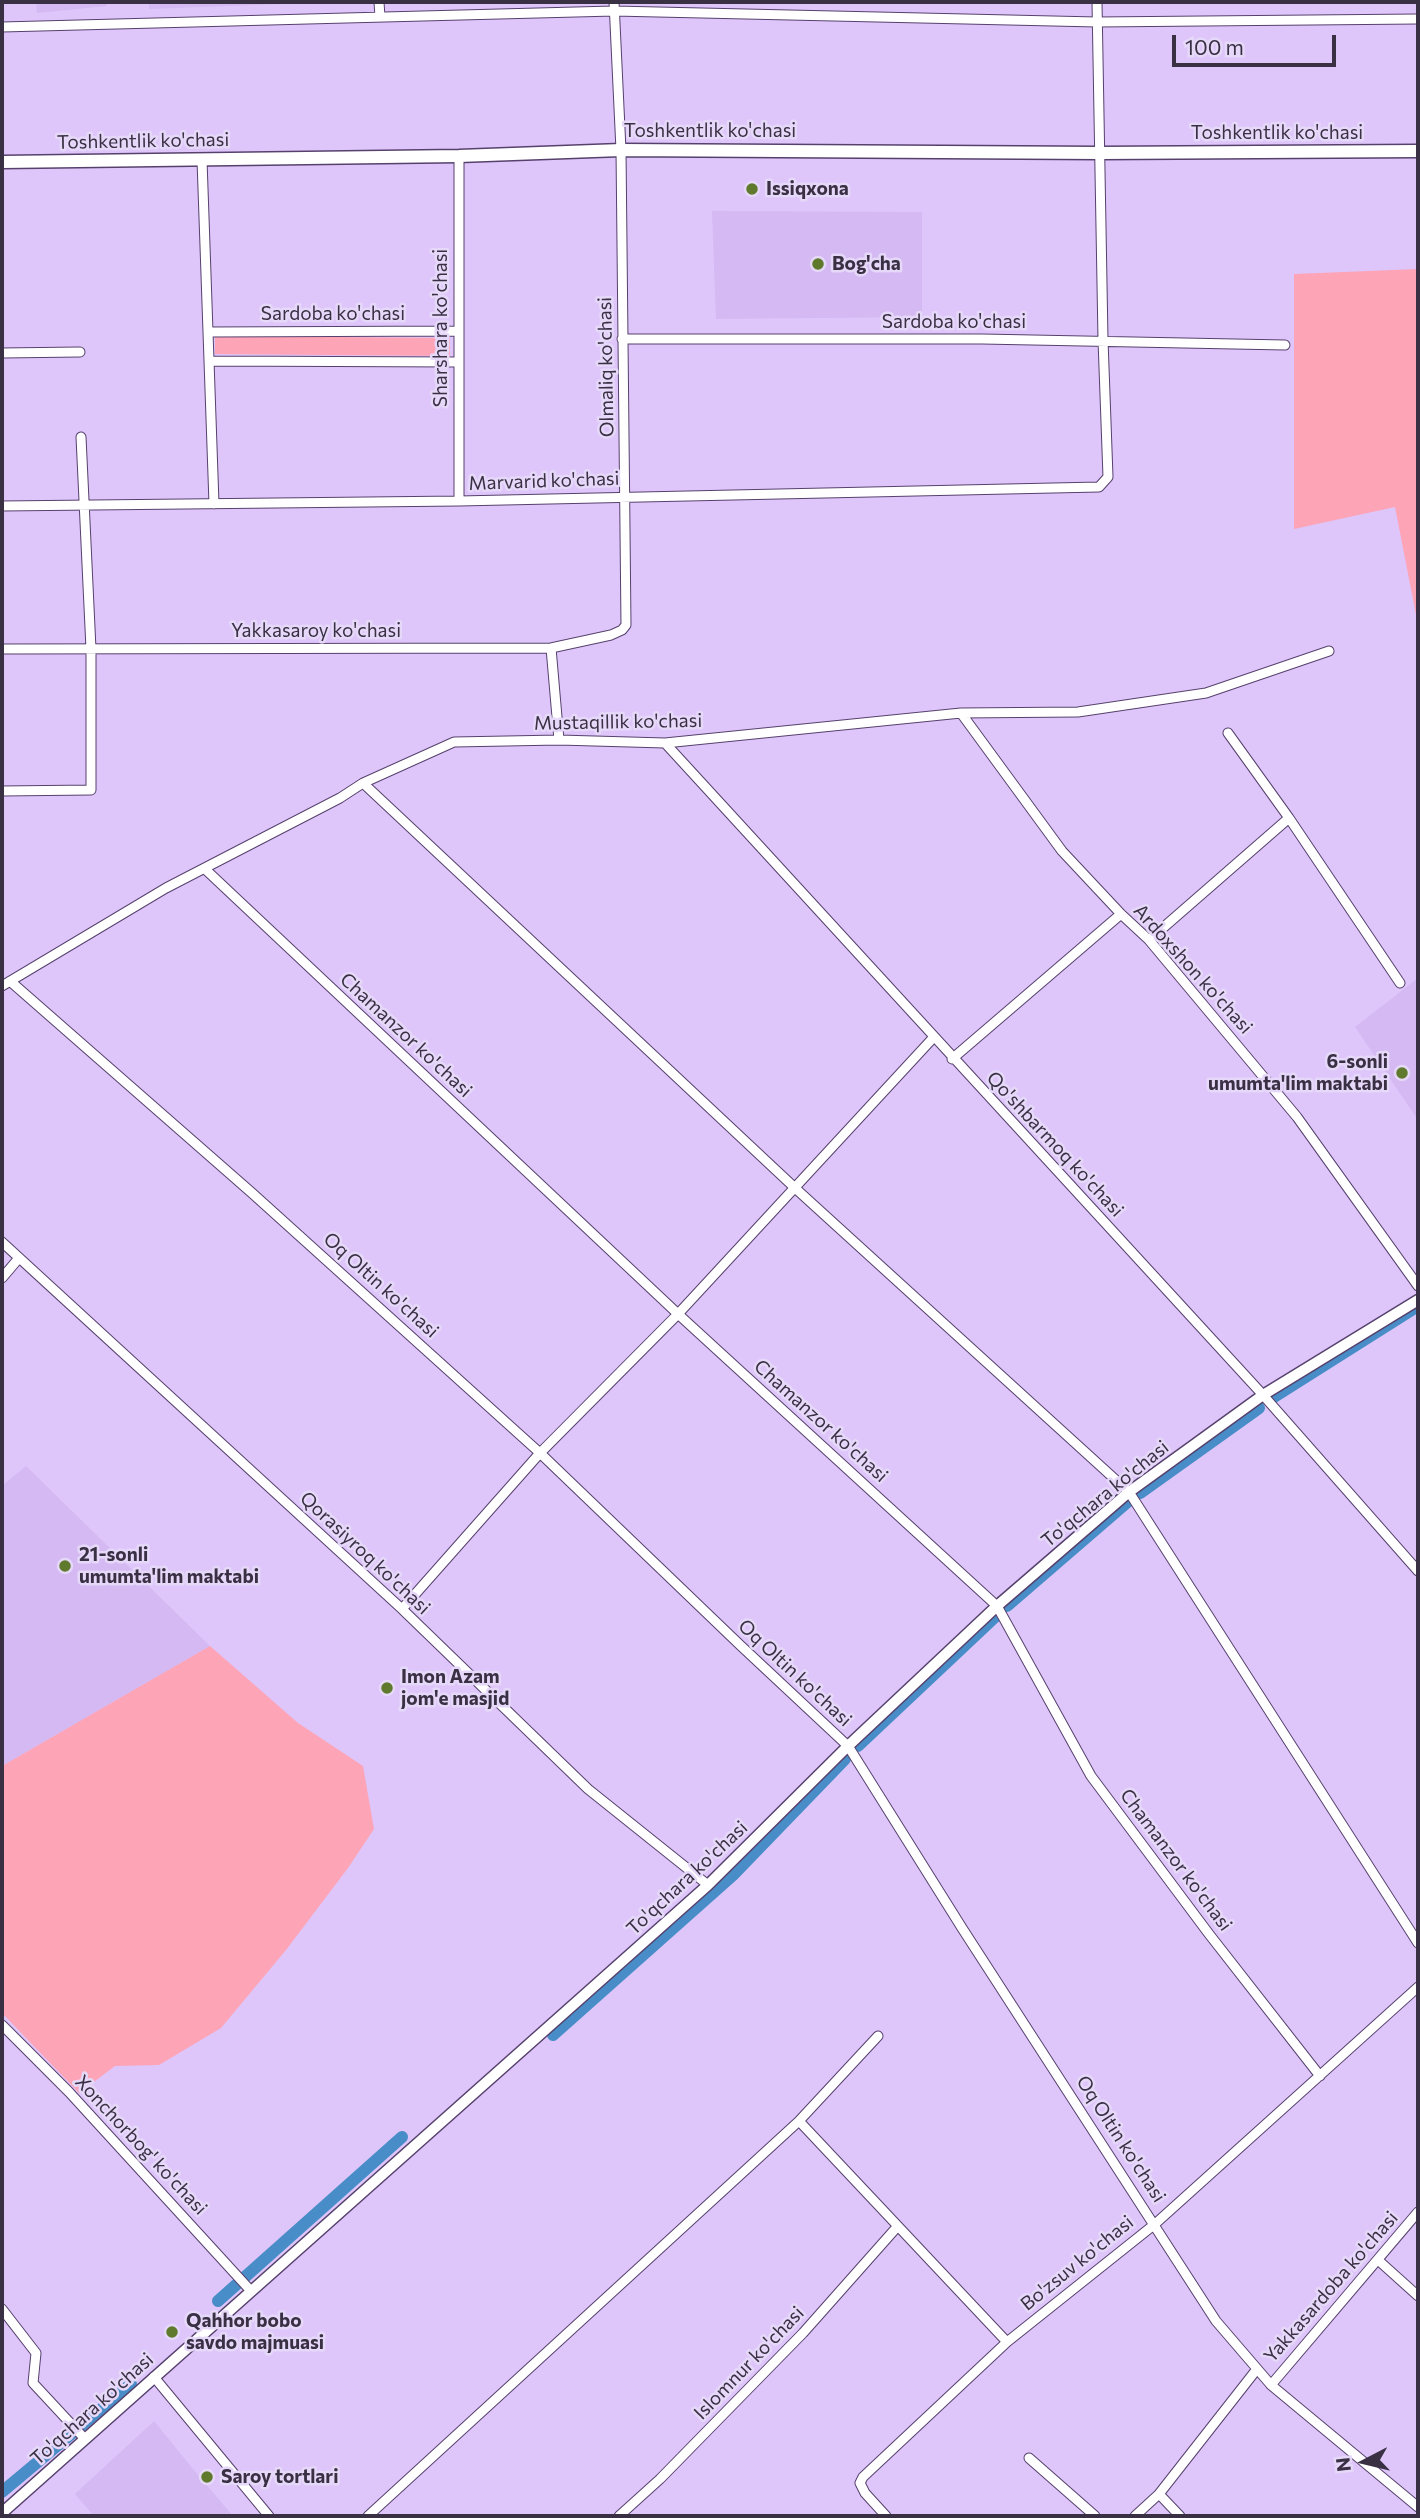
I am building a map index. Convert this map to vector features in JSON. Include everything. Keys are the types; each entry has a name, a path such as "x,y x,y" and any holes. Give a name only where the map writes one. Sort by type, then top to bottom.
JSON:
{"main road":[{"name":"Toshkentlik ko'chasi","path":"2,162 459,156 621,150 1100,153 1418,151"}],"street":[{"path":"379,2 380,17"},
{"path":"1097,2 1102,341"},
{"path":"2,27 380,17 614,6 1097,22 1418,19"},
{"name":"Olmaliq ko'chasi","path":"614,6 621,150 626,625"},
{"name":"Sharshara ko'chasi","path":"459,156 459,501"},
{"path":"202,160 214,504"},
{"name":"Sardoba ko'chasi","path":"208,332 459,331"},
{"name":"Sardoba ko'chasi","path":"622,340 1102,341 1285,345"},
{"name":"Marvarid ko'chasi","path":"2,506 459,501 1099,487 1108,477 1102,341"},
{"path":"2,353 80,352"},
{"path":"209,361 459,362"},
{"path":"2,790 91,790 90,649 81,437"},
{"name":"Yakkasaroy ko'chasi","path":"2,649 551,648 611,635 626,625"},
{"path":"551,648 559,740"},
{"name":"Mustaqillik ko'chasi","path":"6,984 166,888 340,798 363,783 454,742 559,740 665,743 961,713 1078,712 1206,693 1329,651"},
{"name":"Ardoxshon ko'chasi","path":"961,713 1062,851 1149,940 1297,1117 1418,1286"},
{"path":"1228,733 1400,983"},
{"name":"Qo'shbarmoq ko'chasi","path":"665,743 1263,1395 1418,1571"},
{"path":"363,783 795,1188 1129,1492 1418,1943"},
{"path":"1149,940 1289,818"},
{"name":"Chamanzor ko'chasi","path":"205,869 678,1314 997,1606 1091,1776 1320,2076"},
{"path":"952,1059 1121,914"},
{"name":"Oq Oltin ko'chasi","path":"6,984 252,1193 540,1452 848,1746 1216,2321 1271,2385 1418,2507"},
{"path":"402,1609 540,1452 678,1314 933,1038"},
{"name":"Qorasiyroq ko'chasi","path":"2,1242 402,1609 588,1789 708,1885"},
{"path":"2,1278 19,1258"},
{"name":"To'qchara ko'chasi","path":"2,2513 708,1885 848,1746 997,1606 1129,1492 1263,1395 1418,1300"},
{"name":"Bo'zsuv ko'chasi","path":"886,2516 862,2488 860,2483 863,2477 1007,2342 1155,2224 1418,1987"},
{"name":"Xonchorbog' ko'chasi","path":"2,2025 69,2092 251,2291"},
{"path":"368,2516 799,2121 878,2036"},
{"path":"799,2121 1007,2342"},
{"name":"Yakkasardoba ko'chasi","path":"1271,2385 1418,2212"},
{"name":"Islomnur ko'chasi","path":"619,2516 660,2479 803,2333 897,2227"},
{"path":"1378,2260 1418,2296"},
{"path":"2,2309 36,2353 33,2383 85,2439"},
{"name":"Yakkasardoba ko'chasi","path":"1135,2516 1159,2494 1257,2369"},
{"path":"154,2377 269,2516"},
{"path":"1029,2458 1095,2516"},
{"path":"1159,2494 1180,2516"}],"shaded area":[{"path":"36,2 106,2 107,6 37,13"},
{"path":"149,2 336,2 149,9"},
{"name":"Bog'cha","path":"712,211 922,212 922,317 716,319"},
{"path":"1418,269 1418,625 1395,507 1294,529 1294,274"},
{"path":"215,336 450,338 450,356 215,354"},
{"name":"6-sonli umumta'lim maktabi","path":"1418,978 1418,1120 1355,1027"},
{"name":"21-sonli umumta'lim maktabi","path":"26,1466 210,1646 2,1766 2,1486"},
{"path":"210,1646 298,1723 363,1766 374,1829 286,1950 221,2028 159,2065 115,2066 79,2093 2,2013 2,1766"},
{"path":"154,2421 233,2516 94,2516 75,2494"}],"waterway":[{"path":"1274,1397 1418,1306"},
{"path":"1140,1493 1259,1408"},
{"path":"1007,1606 1131,1499"},
{"path":"858,1746 994,1618"},
{"path":"553,2035 733,1875 845,1759"},
{"path":"218,2301 402,2137"},
{"path":"2,2492 131,2384"}],"place":[{"name":"Issiqxona","path":"752,189"},
{"name":"Bog'cha","path":"818,264"},
{"name":"6-sonli umumta'lim maktabi","path":"1402,1073"},
{"name":"21-sonli umumta'lim maktabi","path":"65,1566"},
{"name":"Imon Azam jom'e masjid","path":"387,1688"},
{"name":"Qahhor bobo savdo majmuasi","path":"172,2332"},
{"name":"Saroy tortlari","path":"207,2477"}]}
